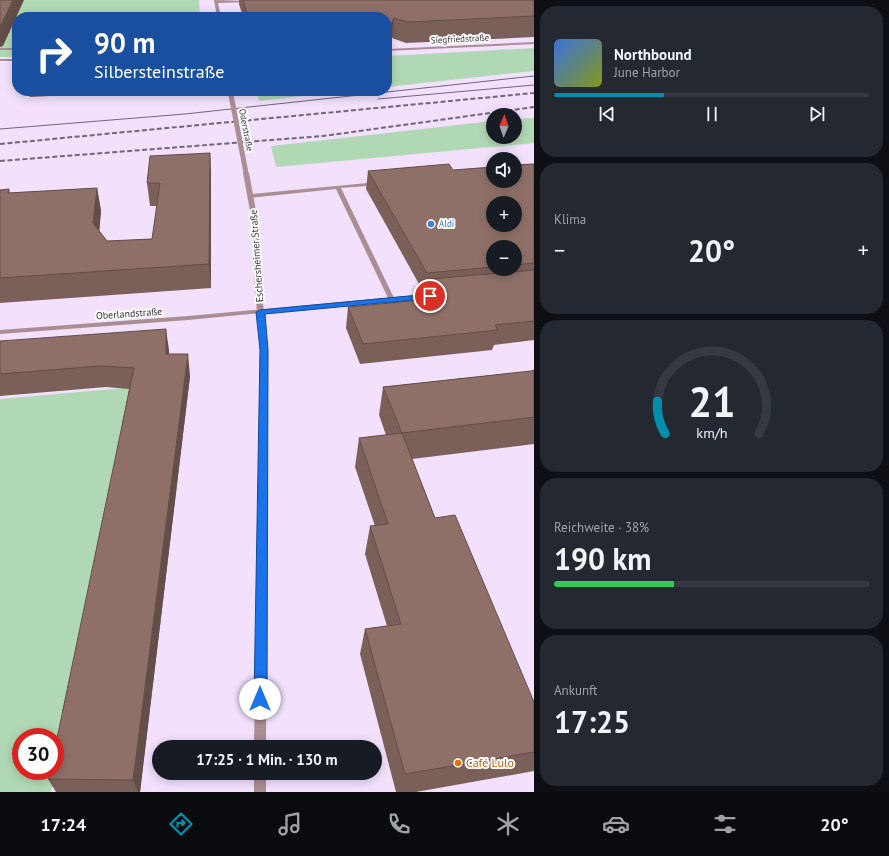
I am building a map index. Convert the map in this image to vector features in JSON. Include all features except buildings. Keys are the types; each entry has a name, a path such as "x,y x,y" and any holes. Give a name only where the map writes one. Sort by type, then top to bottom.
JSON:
{"street":[{"path":"218,12 216,1 256,1"},
{"name":"Siegfriedstraße","path":"392,50 534,43"},
{"path":"0,49 12,49"},
{"path":"0,60 12,60"},
{"name":"Oderstraße","path":"232,96 246,173"},
{"name":"Eschersheimer Straße","path":"246,173 256,226 257,275 264,350 260,740"},
{"path":"250,196 385,183"},
{"path":"338,187 392,300"},
{"name":"Oberlandstraße","path":"0,332 260,312 445,294"},
{"path":"260,780 260,792"}],"green space":[{"path":"0,0 199,0 200,12 12,12 12,57 0,57"},
{"path":"534,48 534,71 392,86 392,56"},
{"path":"258,96 303,96 259,101"},
{"path":"534,118 534,143 276,167 271,146 486,122 486,144 522,144 522,119"},
{"path":"135,387 64,729 64,728 12,728 12,780 53,780 51,792 0,792 0,399"}],"tram line":[{"path":"392,91 534,76"},
{"path":"378,99 534,85"},
{"path":"0,129 185,114 350,96"}],"railway":[{"path":"0,144 534,93"},
{"path":"0,161 323,136 534,107"}],"place":[{"name":"Aldi","path":"431,224"},
{"name":"Café Lulo","path":"458,763"}],"route":[{"path":"260,699 264,350 260,312 430,296"}]}
